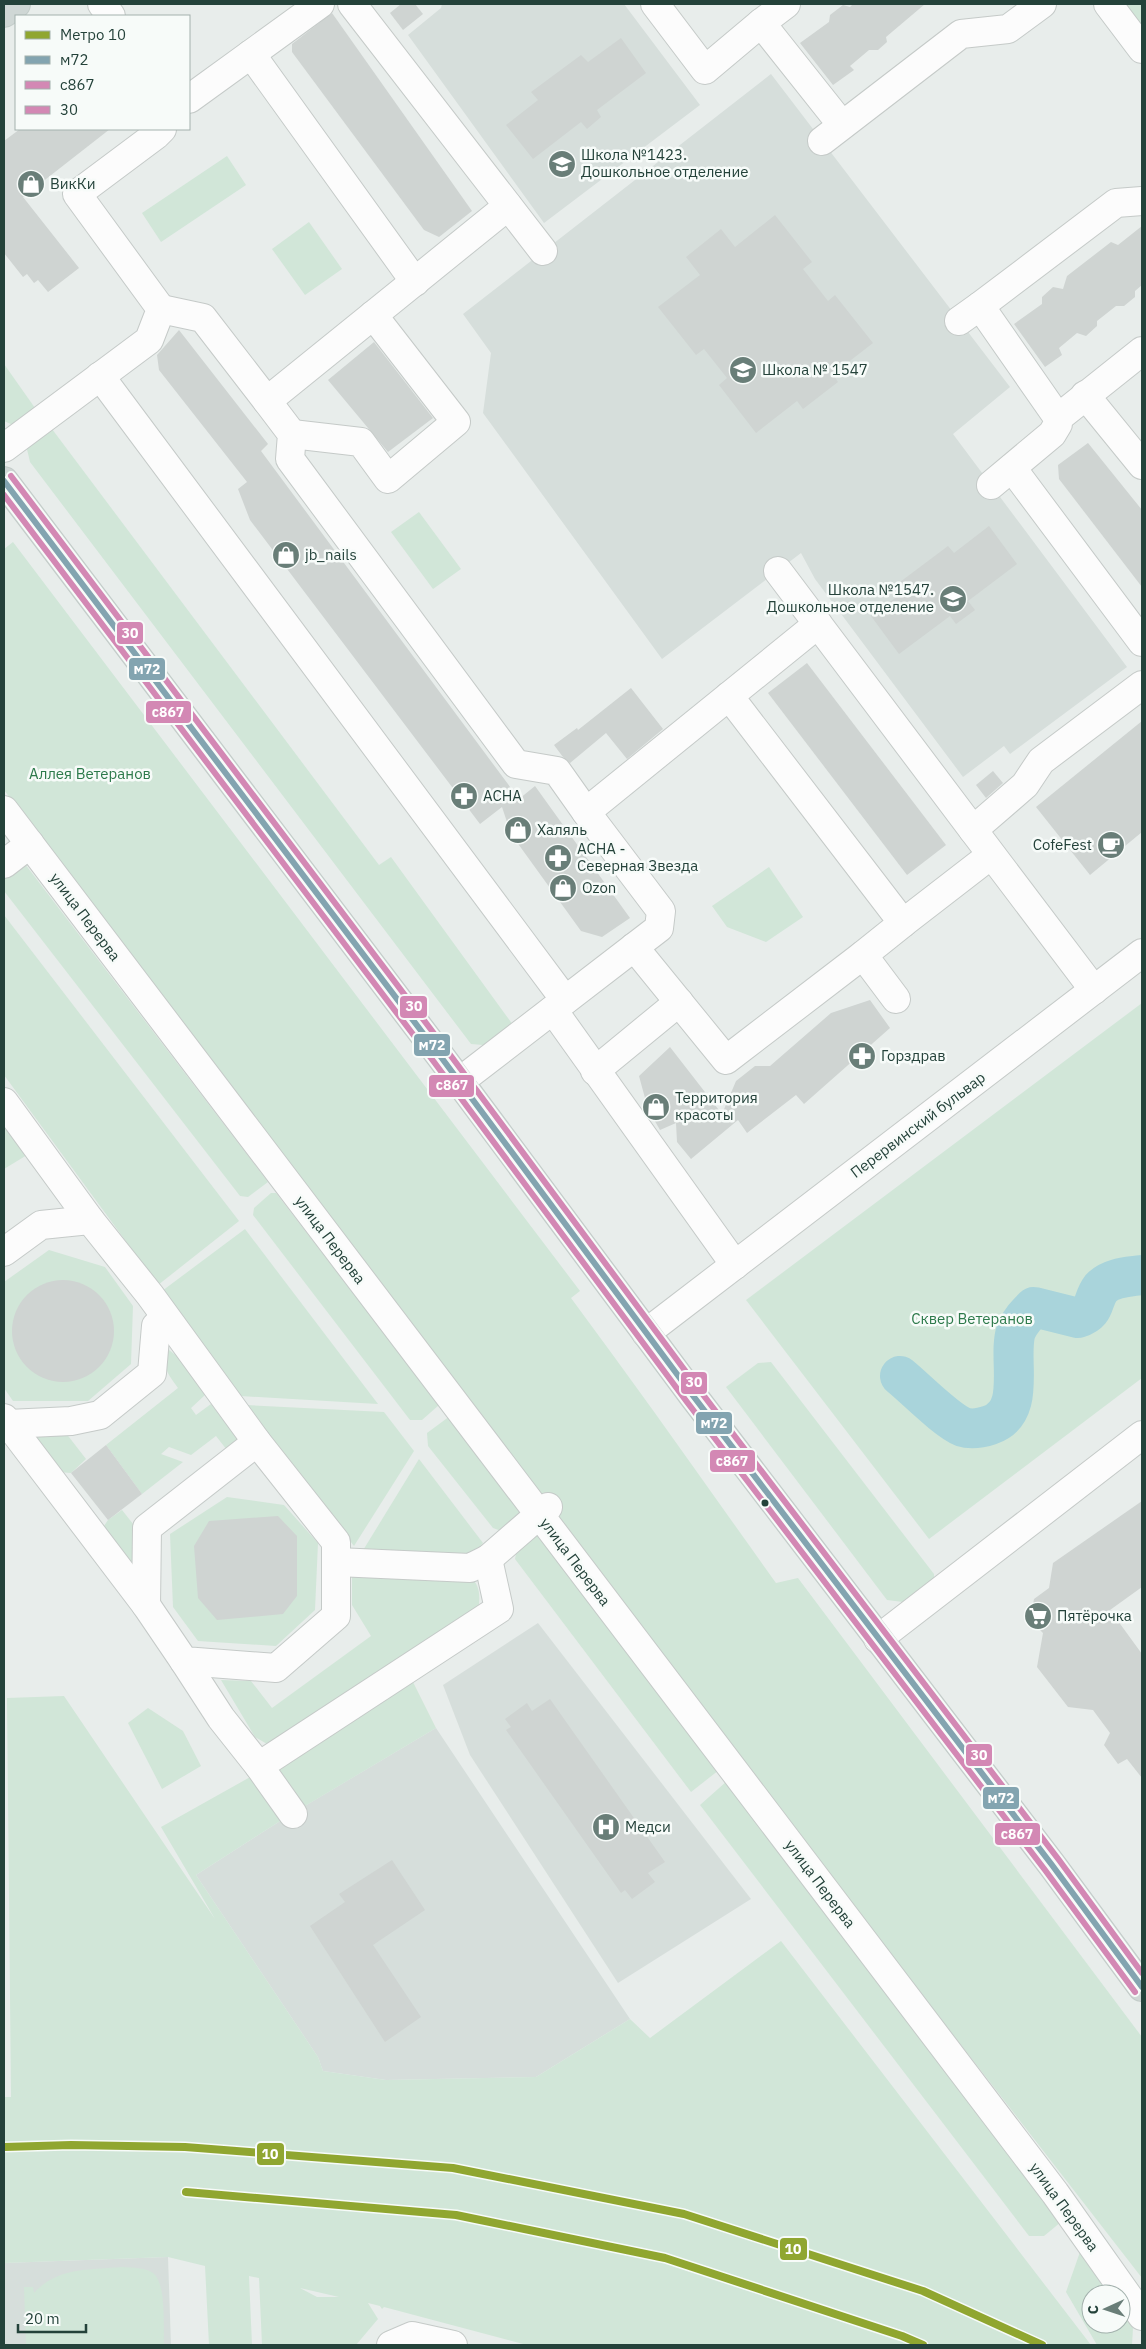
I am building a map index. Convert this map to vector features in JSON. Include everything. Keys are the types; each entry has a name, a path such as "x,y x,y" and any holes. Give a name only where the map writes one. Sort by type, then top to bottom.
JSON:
{"main road":[{"path":"4,13 16,4"},
{"path":"4,481 878,1640 1052,1865 1142,1987"}],"street":[{"path":"102,4 110,15"},
{"path":"190,98 320,4"},
{"path":"655,4 705,70 786,4"},
{"path":"761,23 832,133 961,34 1008,29 1042,4"},
{"path":"1108,4 1142,50"},
{"path":"364,8 543,251"},
{"path":"251,54 415,282"},
{"path":"161,130 76,194 161,309 203,318 292,434 290,459 516,764 557,771 661,912 659,928 459,1082"},
{"path":"991,486 1052,434 1058,424 1058,418 970,313 1116,203 1142,201"},
{"path":"267,401 508,206"},
{"path":"4,448 149,340 161,309"},
{"path":"292,434 362,442 388,479 456,422 373,315"},
{"path":"1058,418 1142,351"},
{"path":"100,376 559,1005 595,1071 735,1265"},
{"path":"1085,395 1142,465"},
{"path":"1012,468 1142,642"},
{"path":"778,571 1094,990"},
{"path":"586,812 818,624"},
{"path":"972,830 1025,785 1041,761 1142,684"},
{"path":"729,696 903,923"},
{"name":"улица Перерва","path":"4,810 544,1511 1077,2223 1142,2316"},
{"path":"4,864 30,844"},
{"path":"634,947 726,1060 991,855"},
{"name":"Перервинский бульвар","path":"646,1333 1142,953"},
{"path":"863,955 896,999"},
{"path":"595,1071 679,1002"},
{"path":"4,1102 257,1442 336,1542 336,1616 276,1668 184,1661"},
{"path":"4,1252 41,1225 90,1220"},
{"path":"6,1421 71,1421 100,1415 152,1373 156,1326 165,1318"},
{"path":"6,1421 146,1605 221,1718 293,1814"},
{"path":"878,1640 1141,1438"},
{"path":"146,1605 147,1528 257,1442"},
{"path":"337,1562 470,1568 488,1560 544,1511"},
{"path":"258,1766 499,1609 488,1560"},
{"path":"391,2345 412,2336 453,2345"}],"shaded area":[{"name":"Школа №1423. Дошкольное отделение","path":"442,4 624,4 700,105 544,223 408,35 441,8"},
{"name":"Школа № 1547","path":"771,74 1010,387 953,434 1127,667 1010,754 1004,746 963,777 815,579 801,553 662,659 483,413 491,353 463,314"},
{"name":"Медси","path":"538,1623 751,1899 618,1983 470,1755 443,1685"},
{"path":"436,1728 630,2019 536,2077 386,2080 323,2071 318,2057 196,1875 288,1816"},
{"path":"168,2257 171,2345 4,2345 4,2263"}],"green space":[{"path":"1122,4 1142,4 1142,31"},
{"path":"227,156 246,185 161,242 142,213"},
{"path":"309,222 342,269 305,295 272,249"},
{"path":"4,364 35,408 13,425 4,421"},
{"path":"49,425 379,865 391,857 513,1025 483,1045 471,1044 30,462 26,445"},
{"path":"419,512 461,569 433,589 391,532"},
{"name":"Аллея Ветеранов","path":"13,542 580,1291 571,1298 776,1583 798,1578 1142,2037 1142,2278 739,1759 4,790 4,549"},
{"path":"25,864 268,1182 248,1197 240,1196 4,891 4,876"},
{"path":"769,867 803,917 766,942 727,927 712,906"},
{"path":"4,915 239,1221 158,1285 4,1075"},
{"name":"Сквер Ветеранов","path":"1142,1003 1142,1378 929,1539 746,1300"},
{"path":"4,1121 27,1155 4,1169"},
{"path":"271,1193 276,1193 439,1405 422,1420 410,1420 253,1215 254,1208"},
{"path":"245,1229 378,1404 240,1396 162,1291"},
{"path":"49,1250 105,1267 133,1306 131,1364 88,1401 13,1401 4,1388 4,1282"},
{"path":"169,1350 178,1357 205,1395 191,1408 196,1415 211,1404 238,1440 227,1450 216,1436 191,1455 169,1447 161,1454 183,1462 142,1494 106,1445 178,1388 166,1366 165,1361"},
{"path":"771,1362 934,1574 934,1580 903,1602 887,1600 726,1387 758,1363"},
{"path":"246,1405 384,1412 414,1451 354,1546"},
{"path":"450,1416 524,1516 504,1532 493,1528 428,1446 427,1433"},
{"path":"62,1428 86,1459 71,1473 58,1472 35,1438 41,1429"},
{"path":"419,1459 483,1543 478,1549 465,1556 362,1552"},
{"path":"227,1497 284,1505 318,1543 315,1610 276,1646 198,1641 173,1607 170,1534"},
{"path":"122,1510 137,1529 139,1555 129,1563 104,1526 108,1520"},
{"path":"538,1534 719,1770 691,1792 515,1559 517,1549"},
{"path":"352,1574 471,1577 477,1585 479,1593 478,1612 267,1744 255,1737 221,1680 251,1681 272,1708 371,1636 352,1605"},
{"path":"411,1678 436,1728 300,1809 273,1767"},
{"path":"64,1696 215,1919 161,1827 252,1776 288,1816 196,1875 318,2057 323,2071 386,2080 536,2077 630,2019 650,2038 781,1941 1091,2345 527,2345 384,2307 382,2309 380,2306 368,2303 378,2319 356,2345 262,2345 259,2278 249,2276 252,2345 209,2345 205,2266 168,2257 4,2263 4,2097 11,2097 7,1698","holes":["300,2288 339,2297 317,2297"]},
{"path":"148,1708 183,1731 201,1766 162,1789 128,1723"},
{"path":"727,1781 1061,2222 1044,2236 1029,2236 700,1805"},
{"path":"1080,2252 1106,2284 1081,2284 1081,2318 1066,2292"},
{"path":"122,2267 146,2270 153,2273 157,2279 162,2296 164,2345 26,2345 24,2287 33,2287 34,2293 53,2278 64,2274 75,2271"},
{"path":"1131,2324 1133,2328 1132,2345 1097,2345 1091,2334 1131,2334"}],"building":[{"path":"401,4 415,4 423,14 403,30 390,13"},
{"path":"853,4 925,4 886,37 887,42 878,50 869,50 850,66 854,70 833,85 800,43 829,22 830,15 843,5 850,7"},
{"path":"332,13 472,211 439,237 424,230 292,52 292,44"},
{"path":"621,38 646,73 597,110 601,117 587,129 581,122 533,159 506,125 538,100 531,92 581,55 588,62"},
{"path":"19,130 109,130 23,197 79,268 48,292 38,280 34,283 27,274 23,277 4,253 4,141"},
{"path":"775,215 812,262 803,269 828,301 835,295 873,343 833,374 838,382 803,409 797,401 756,433 719,385 727,378 704,349 696,355 658,307 700,275 686,257 721,229 735,247"},
{"path":"1142,226 1142,285 1135,291 1135,297 1124,306 1116,306 1097,321 1097,326 1086,336 1077,333 1059,348 1062,355 1045,367 1014,324 1042,304 1042,297 1053,287 1063,289 1067,276 1111,242 1118,245"},
{"path":"179,330 268,444 261,451 519,799 535,786 630,918 602,937 581,931 511,834 502,807 480,824 250,520 238,489 247,482 159,370 157,355"},
{"path":"374,342 433,418 388,452 328,380"},
{"path":"1088,443 1142,510 1142,587 1059,479 1058,465"},
{"path":"989,526 1017,564 968,601 975,610 956,624 950,616 899,654 871,616 906,590 900,582 948,546 954,553"},
{"path":"807,663 946,845 907,875 768,693"},
{"path":"631,688 663,729 627,759 606,733 570,763 563,757 554,745 577,728 578,730"},
{"path":"1142,721 1142,832 1090,875 1036,807"},
{"path":"993,771 1003,783 986,798 976,785"},
{"path":"870,1000 890,1028 804,1104 796,1095 747,1133 738,1120 691,1159 677,1142 676,1123 660,1130 648,1109 639,1076 670,1047 722,1114 736,1081 755,1066 770,1066 831,1013"},
{"path":"63,1280 82,1284 99,1295 110,1312 114,1331 110,1350 99,1367 82,1378 63,1382 44,1378 27,1367 16,1350 12,1331 16,1312 27,1295 44,1284"},
{"path":"106,1445 142,1494 108,1520 71,1473"},
{"path":"1142,1501 1142,1587 1110,1610 1142,1654 1142,1778 1127,1759 1118,1764 1104,1745 1110,1733 1093,1710 1068,1707 1037,1667 1043,1633 1030,1620 1034,1599 1049,1588 1053,1563"},
{"path":"278,1516 297,1536 297,1596 283,1614 217,1620 198,1598 194,1546 209,1521"},
{"path":"550,1699 665,1862 648,1873 655,1882 632,1899 625,1890 621,1893 506,1730 511,1727 505,1719 527,1703 532,1711"},
{"path":"392,1860 425,1910 373,1945 421,2017 385,2042 310,1926 345,1902 339,1894"}],"waterway":[{"path":"900,1376 940,1411 963,1427 980,1428 990,1425 1002,1418 1009,1409 1013,1397 1013,1356 1016,1331 1026,1315 1034,1307 1078,1318 1088,1313 1105,1284 1120,1278 1142,1275"}],"metro line":[{"name":"10","path":"4,2147 71,2145 185,2147 453,2168 684,2214 923,2291 1042,2345"},
{"name":"10","path":"186,2192 456,2215 665,2258 902,2336 923,2345"}],"transit line":[{"name":"30","path":"11,476 448,1052 701,1392 1059,1860 1142,1973"},
{"name":"м72","path":"4,481 441,1057 694,1397 1052,1865 1142,1987"},
{"name":"с867","path":"4,495 434,1062 687,1402 1045,1870 1135,1992"}],"place":[{"name":"Школа №1423. Дошкольное отделение","path":"562,164"},
{"name":"ВикКи","path":"31,184"},
{"name":"Школа № 1547","path":"743,370"},
{"name":"jb_nails","path":"286,555"},
{"name":"Школа №1547. Дошкольное отделение","path":"953,599"},
{"name":"АСНА","path":"464,796"},
{"name":"Халяль","path":"518,830"},
{"name":"CofeFest","path":"1111,845"},
{"name":"АСНА - Северная Звезда","path":"558,858"},
{"name":"Ozon","path":"563,888"},
{"name":"Горздрав","path":"862,1056"},
{"name":"Территория красоты","path":"656,1107"},
{"name":"Пятёрочка","path":"1038,1616"},
{"name":"Медси","path":"606,1827"}]}
